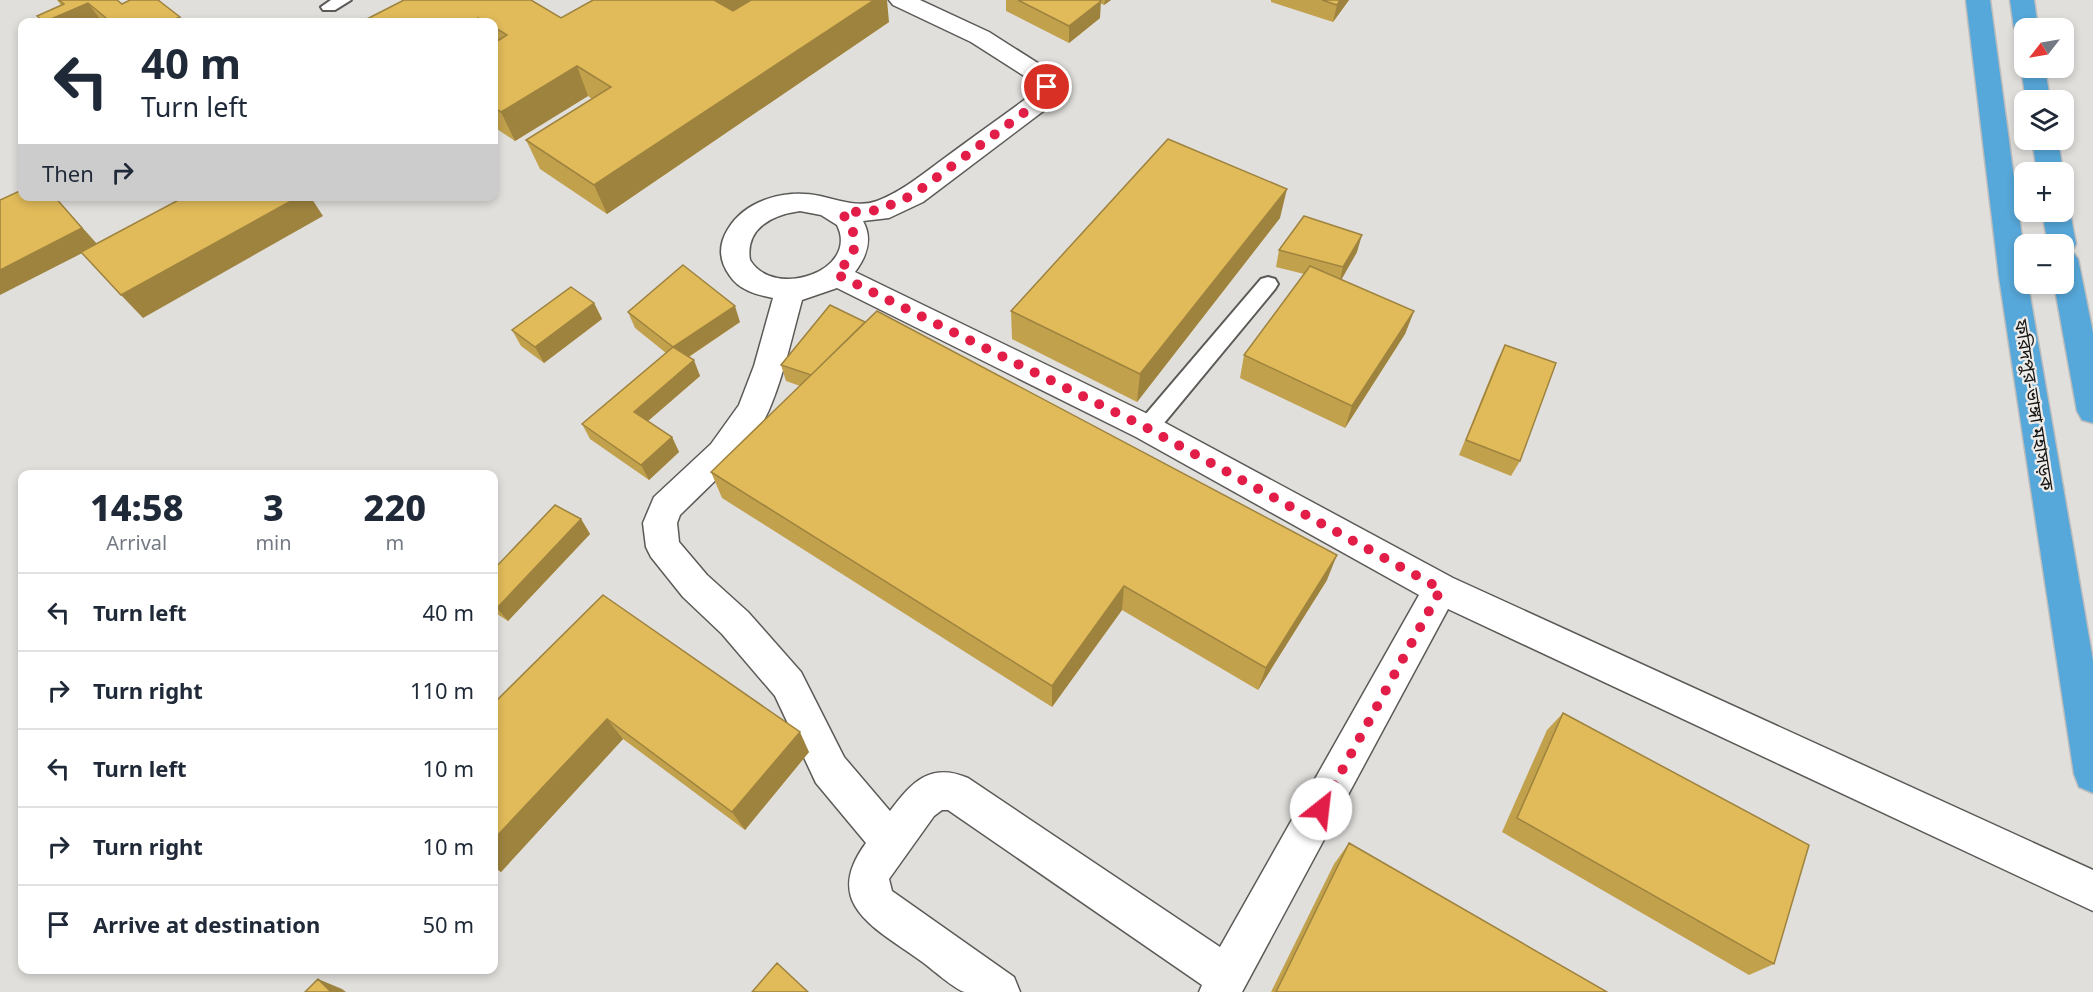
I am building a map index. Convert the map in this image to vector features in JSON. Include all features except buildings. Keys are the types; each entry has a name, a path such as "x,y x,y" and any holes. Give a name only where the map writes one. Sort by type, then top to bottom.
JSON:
{"highway":[{"name":"ফরিদপুর-ভাঙ্গা মহাসড়ক","path":"1978,0 2013,277 2093,774"},
{"path":"2022,0 2025,18"},
{"path":"2071,294 2093,411"}],"street":[{"path":"842,213 852,227 856,243 850,259 836,274 813,287 790,289 766,286 747,277 735,263 734,246 741,230 756,215 777,206 800,202 820,205 842,213 879,210 913,195 1041,100 1047,87 1043,77 980,37 901,0"},
{"path":"836,274 1147,428 1441,589 2093,891"},
{"path":"790,289 769,366 753,410 722,453 666,507 660,523 663,548 695,586 735,623 788,684 830,770 892,843"},
{"path":"999,992 878,905 869,891 869,873 920,803 935,791 954,791 1223,985 1441,589"}],"lane":[{"path":"1147,428 1268,284"}],"route":[{"path":"1047,87 1041,100 913,195 879,210 842,213 852,227 856,243 850,259 836,274 1147,428 1441,589 1321,809"}]}
